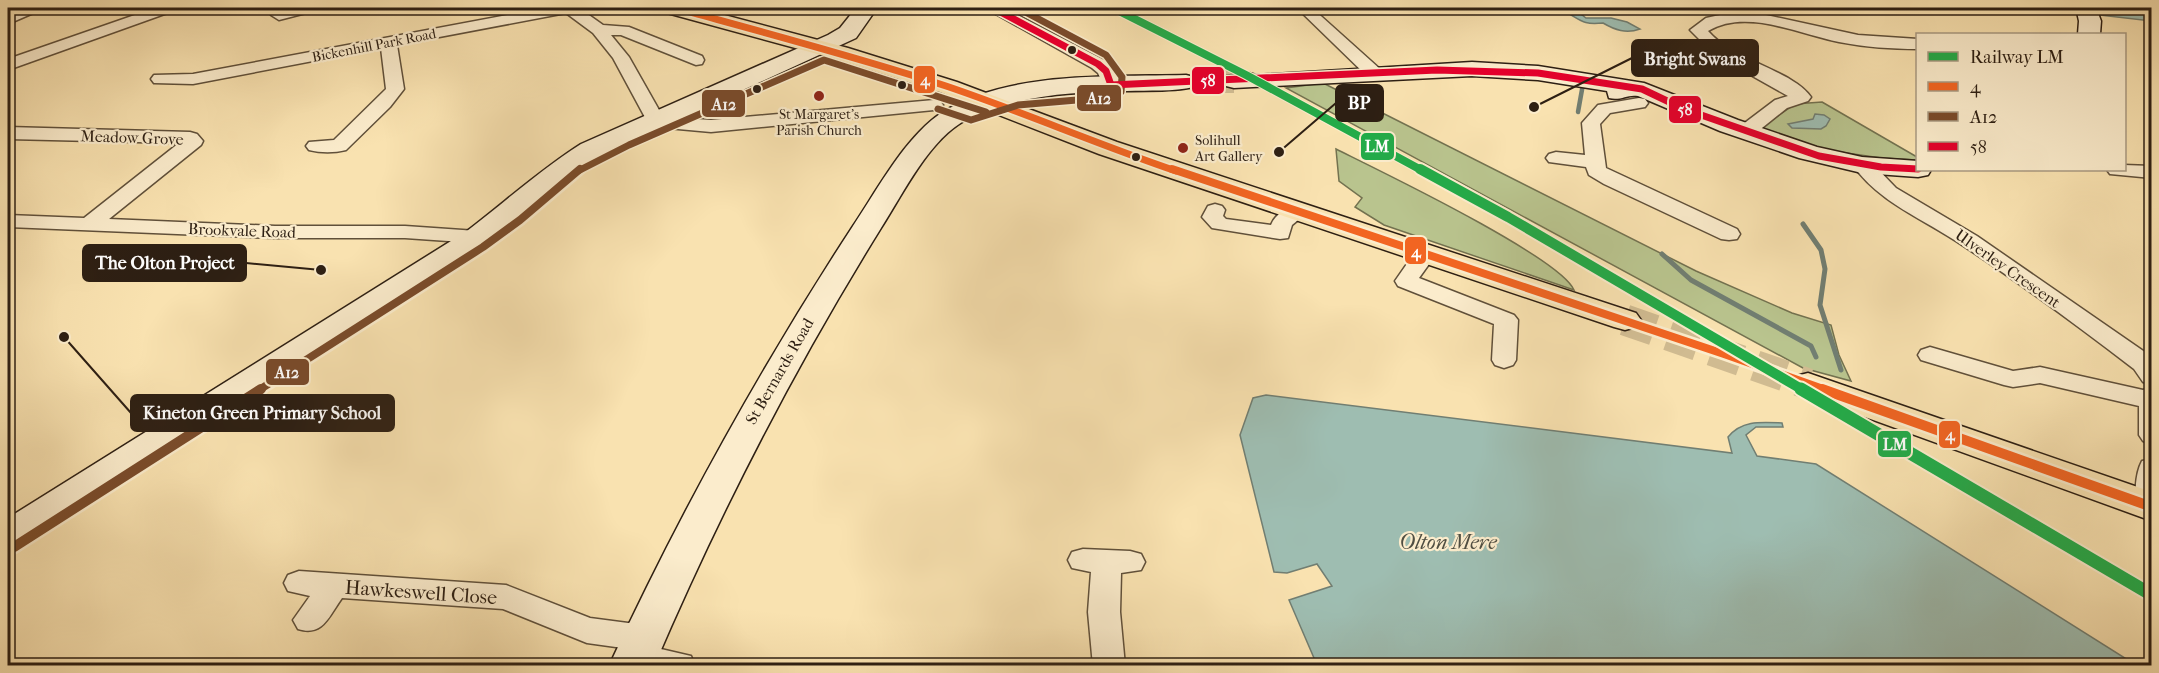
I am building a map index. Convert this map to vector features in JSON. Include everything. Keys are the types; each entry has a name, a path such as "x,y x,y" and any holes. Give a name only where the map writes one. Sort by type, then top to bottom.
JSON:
{"highway":[{"path":"669,8 682,14 816,50"},
{"path":"675,8 816,50 981,105 1042,132 1108,148 1624,320"},
{"path":"1808,384 2151,506"}],"street":[{"path":"8,20 33,8"},
{"path":"8,64 168,8"},
{"path":"279,15 309,8"},
{"path":"569,8 599,30 621,57 656,121"},
{"name":"Bickenhill Park Road","path":"162,85 569,8"},
{"path":"8,537 477,237 512,211 572,160 624,134 816,50 848,33 866,8"},
{"path":"993,8 1098,64 1106,71 1111,85"},
{"path":"1304,8 1374,73"},
{"path":"1745,132 1781,104 1802,97 1768,75 1721,53 1706,41 1698,30 1704,25 1725,19 1753,18 1851,39 1916,44"},
{"path":"599,30 622,30 696,60"},
{"path":"316,146 339,146 391,95 395,83 388,43"},
{"name":"St Bernards Road","path":"636,652 695,525 750,421 807,321 907,166 938,129 956,115 981,105 1031,90 1111,85 1374,73 1494,70 1538,73 1592,81 1631,97 1684,109 1819,156 1862,164 1916,169"},
{"path":"1631,97 1604,110 1591,123 1596,171 1688,223 1729,234"},
{"path":"656,121 711,126 934,105"},
{"name":"Meadow Grove","path":"8,133 190,138 194,141 89,224"},
{"path":"1557,158 1595,162"},
{"name":"Ulverley Crescent","path":"1862,164 1880,187 1946,225 2143,363 2151,391"},
{"path":"2126,171 2151,172"},
{"path":"1215,210 1212,217 1219,224 1280,233 1282,222 1299,210"},
{"name":"Brookvale Road","path":"8,221 275,232 405,232 477,237"},
{"path":"1426,253 1406,281 1506,320 1504,360"},
{"path":"1930,355 2013,379 2040,375 2151,391 2151,435"},
{"path":"2151,468 2151,506"},
{"path":"1107,561 1104,612 1109,666"},
{"name":"Hawkeswell Close","path":"299,583 506,597 587,630 628,636 636,652 679,666"},
{"name":"Hawkeswell Close","path":"309,620 334,586"}],"green space":[{"path":"1323,83 1696,271 1792,313 1831,325 1839,355 1851,381 1803,368 1286,88"},
{"path":"1822,102 1916,156 1916,160 1881,158 1826,150 1769,132 1762,127 1795,104"},
{"path":"1336,149 1503,236 1561,275 1574,290 1384,225 1355,207 1362,198 1339,181"}],"water":[{"path":"1568,8 1573,8 1586,18 1611,18 1627,22 1640,29 1625,31 1603,23 1587,23 1566,12"},
{"path":"2039,8 2093,8 2151,13 2151,21"},
{"path":"1815,114 1824,115 1830,119 1826,126 1821,129 1792,128 1788,124 1813,119"},
{"name":"Olton Mere","path":"1266,395 1732,453 1728,437 1733,431 1746,425 1782,423 1783,427 1756,427 1746,435 1757,456 1816,464 2136,665 1317,665 1289,600 1332,586 1317,564 1287,573 1274,572 1240,435 1253,398"}],"waterway":[{"path":"1578,112 1583,84"},
{"path":"1803,224 1821,250 1825,269 1820,305 1841,370"},
{"path":"1662,254 1691,280 1811,346 1816,357"}],"tunnel":[{"path":"1212,81 1234,81"},
{"path":"1625,320 1808,384"}],"rail line":[{"name":"LM","path":"1113,8 1246,75 1508,217 2152,595"}],"transit line":[{"name":"4","path":"675,8 840,53 948,87 1108,148 1724,354 2152,507"},
{"name":"58","path":"993,8 1098,64 1106,71 1111,85 1437,70 1538,73 1642,89 1684,109 1819,156 1881,167 1916,169"},
{"name":"A12","path":"938,109 971,120 1018,105 1112,97 1121,92 1122,77 1117,67 1106,55 1018,8"},
{"name":"A12","path":"14,547 483,247 520,220 579,170 629,145 824,60 986,112"}],"place":[{"name":"St Margaret's Parish Church","path":"819,96"},
{"name":"Bright Swans","path":"1534,107"},
{"name":"Solihull Art Gallery","path":"1183,148"},
{"name":"BP","path":"1279,152"},
{"name":"The Olton Project","path":"321,270"},
{"name":"Kineton Green Primary School","path":"64,337"}]}
